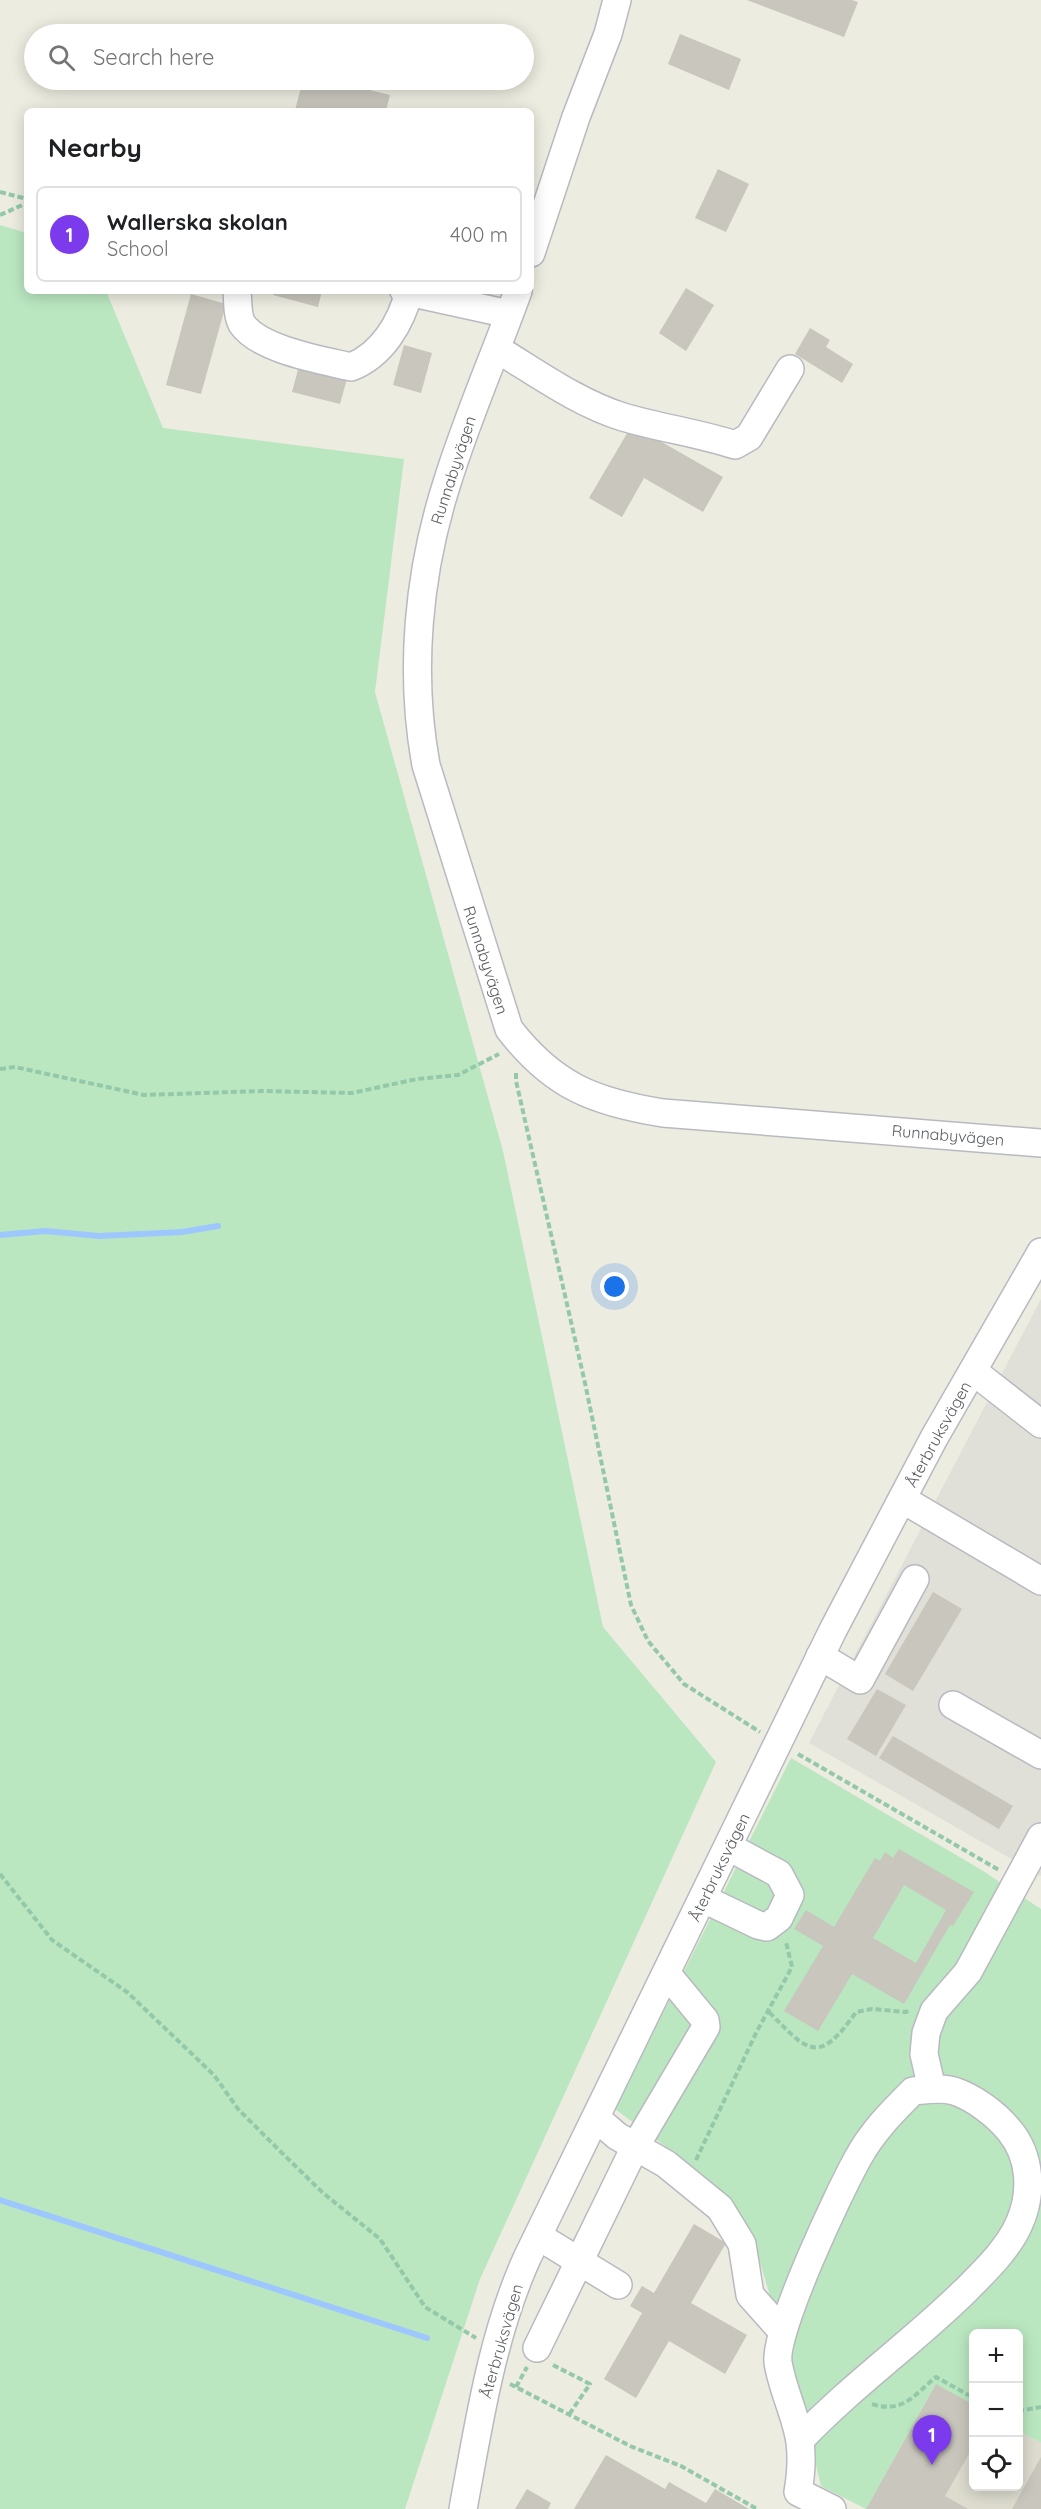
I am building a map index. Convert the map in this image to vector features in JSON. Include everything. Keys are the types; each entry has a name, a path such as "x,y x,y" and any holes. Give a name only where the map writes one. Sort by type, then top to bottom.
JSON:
{"street":[{"path":"534,244 576,117 608,33 617,0"},
{"path":"237,294 242,323 251,331 277,347 351,367 370,358 382,345 400,321 407,294"},
{"path":"426,294 513,303"},
{"name":"Runnabyvägen","path":"513,303 447,482 433,530 426,567 417,684 418,721 439,813 499,1005 509,1029 519,1042 564,1082 590,1096 623,1107 663,1113 1041,1143"},
{"path":"497,349 569,392 623,417 710,436 735,445 748,437 790,369"},
{"name":"Återbruksvägen","path":"463,2509 492,2361 512,2292 820,1656 902,1499 973,1371 1037,1269"},
{"path":"973,1371 1041,1424"},
{"path":"902,1499 1041,1581"},
{"path":"820,1656 860,1680 915,1578"},
{"path":"953,1705 1041,1755"},
{"path":"932,2089 924,2054 926,2033 934,2011 968,1972 1041,1837"},
{"path":"704,1899 758,1925 767,1927 779,1918 790,1895 779,1874 729,1847"},
{"path":"537,2348 635,2147 706,2027 705,2020 667,1974"},
{"path":"800,2440 851,2391 934,2321 987,2269 1019,2226 1029,2199 1028,2171 1018,2142 1009,2129 982,2106 953,2090 913,2091 882,2121 858,2158 823,2233 779,2341 778,2361 800,2440 801,2472 798,2492 832,2509"},
{"path":"596,2118 617,2136 687,2179 720,2208 742,2244 750,2295 782,2331"},
{"path":"538,2236 618,2285"}],"path":[{"path":"0,192 24,200"},
{"path":"0,215 24,203"},
{"path":"0,1069 15,1067 144,1095 262,1091 352,1093 417,1079 458,1075 519,1042"},
{"path":"519,1042 516,1081 585,1383 631,1605 648,1641 684,1684 778,1744 897,1809 1018,1882"},
{"path":"0,1874 52,1940 127,1992 214,2075 238,2109 282,2153 323,2193 380,2239 425,2307 492,2361 568,2416 681,2466 758,2509"},
{"path":"687,2179 757,2031 792,1968 779,1918"},
{"path":"769,2012 795,2039 814,2048 828,2046 841,2034 856,2012 872,2009 906,2012 915,2004 934,2011"},
{"path":"537,2348 544,2360 590,2384 568,2416"},
{"path":"851,2391 868,2403 886,2408 901,2406 936,2377 969,2395"},
{"path":"1023,2410 1041,2407"}],"shaded area":[{"path":"1041,1299 1041,1876 809,1743"},
{"path":"936,2384 969,2403 969,2491 1023,2491 1023,2433 1041,2443 1041,2509 866,2509"}],"green space":[{"path":"0,225 24,232 24,294 107,294 163,428 404,459 375,692 503,1151 603,1627 716,1762 480,2279 405,2509 0,2509"},
{"path":"791,1758 980,1869 1041,1909 1041,2443 1023,2433 1023,2329 969,2329 969,2403 936,2384 866,2509 821,2486 797,2387 752,2235 677,2155 615,2109"}],"building":[{"path":"747,0 852,0 858,2 844,37"},
{"path":"680,34 741,59 729,90 668,64"},
{"path":"300,90 369,90 390,95 387,108 296,108"},
{"path":"718,169 749,184 726,232 695,218"},
{"path":"686,288 714,305 686,351 659,333"},
{"path":"191,294 226,304 201,394 166,385"},
{"path":"273,294 321,294 318,307"},
{"path":"810,328 830,340 826,347 853,364 842,383 795,354"},
{"path":"404,345 432,353 421,393 393,385"},
{"path":"300,362 348,375 340,404 292,392"},
{"path":"632,425 723,477 703,512 644,478 622,517 589,498"},
{"path":"933,1592 962,1609 913,1691 885,1674"},
{"path":"877,1689 906,1705 876,1756 847,1739"},
{"path":"893,1736 1013,1806 999,1829 879,1758"},
{"path":"899,1849 974,1892 953,1926 950,1925 904,2004 852,1974 818,2031 784,2011 823,1946 794,1929 806,1910 834,1927 875,1858 880,1861 885,1852 893,1858","holes":["904,1885 946,1910 916,1963 873,1938"]},
{"path":"694,2224 726,2243 691,2303 747,2335 725,2374 669,2341 636,2398 604,2379 642,2313 630,2306 642,2286 654,2293"},
{"path":"936,2384 969,2402 969,2454 945,2496 968,2509 866,2509"},
{"path":"606,2455 665,2489 669,2482 706,2503 715,2489 749,2509 574,2509"},
{"path":"1041,2457 1041,2509 1012,2509"},
{"path":"527,2489 551,2503 548,2509 515,2509"}],"waterway":[{"path":"0,1235 45,1231 99,1236 182,1232 218,1226"},
{"path":"0,2200 427,2338"}],"place":[{"name":"Wallerska skolan","path":"932,2465"}]}
